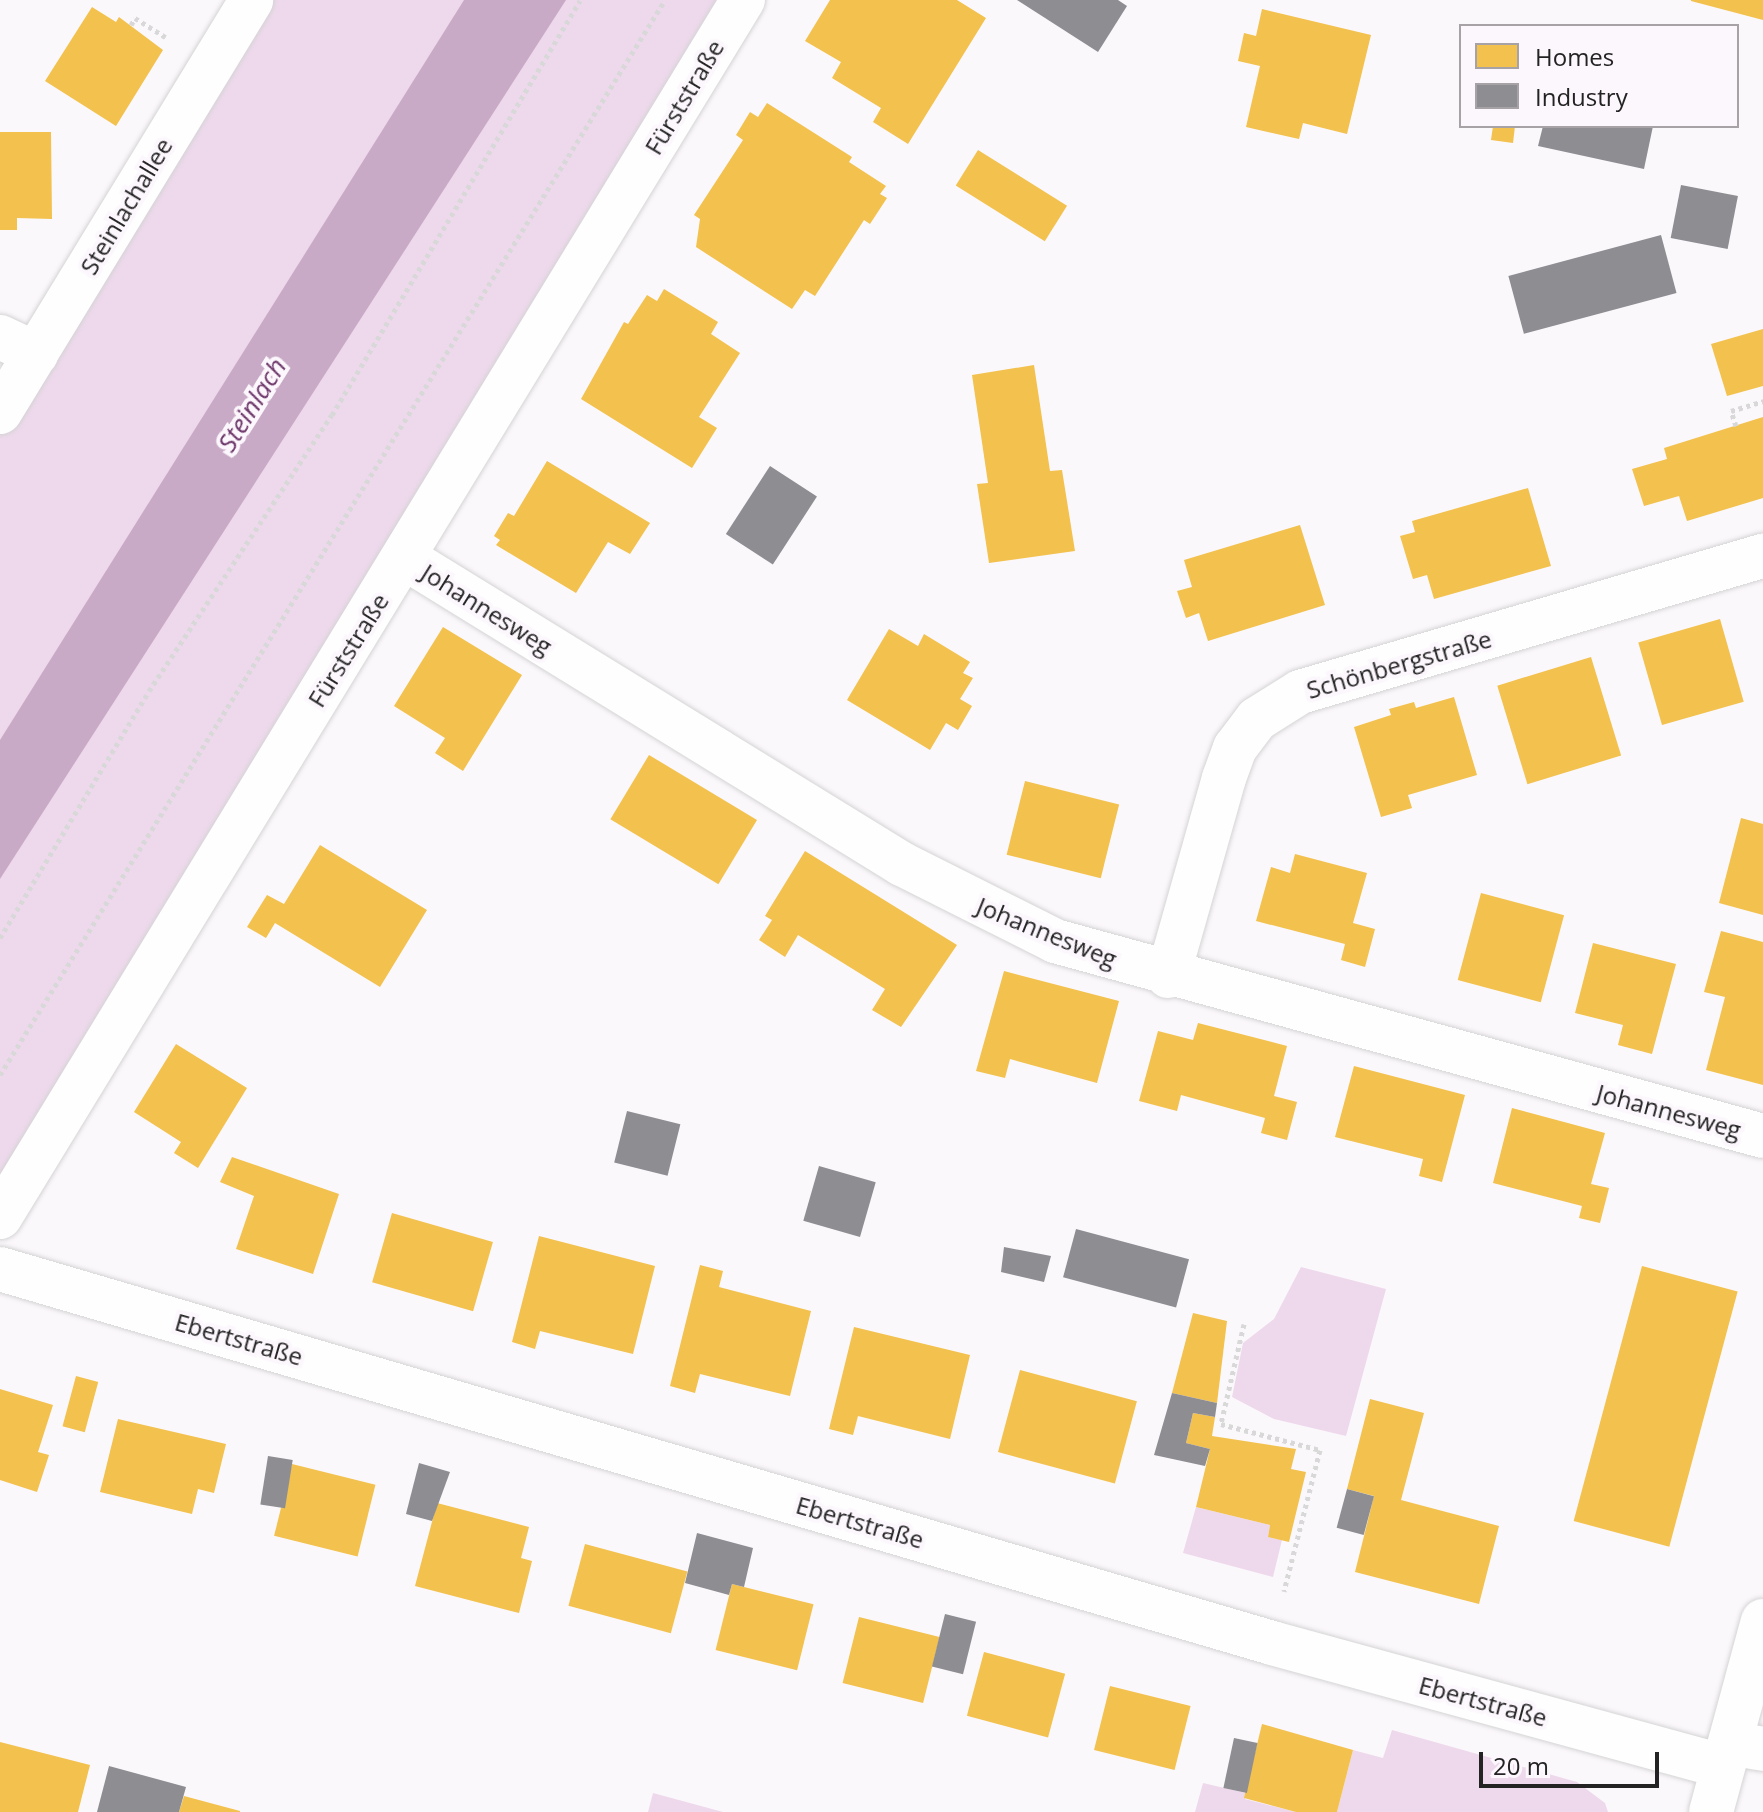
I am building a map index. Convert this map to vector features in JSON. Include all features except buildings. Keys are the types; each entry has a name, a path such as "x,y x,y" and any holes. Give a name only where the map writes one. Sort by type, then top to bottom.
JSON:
{"street":[{"name":"Steinlachallee","path":"0,412 18,346 251,0"},
{"name":"Fürststraße","path":"0,1217 743,0"},
{"name":"Schönbergstraße","path":"1168,976 1224,778 1235,748 1257,719 1300,692 1763,556"},
{"name":"Johannesweg","path":"405,558 949,890 1055,941 1168,976 1763,1136"},
{"name":"Ebertstraße","path":"0,1269 1272,1643 1739,1753"},
{"path":"1711,1812 1739,1753 1763,1621"}],"path":[{"path":"0,938 149,691 332,415 580,0"},
{"path":"0,1075 665,0"},
{"path":"131,25 135,18 150,28"},
{"path":"1736,426 1731,411 1763,401"},
{"path":"1244,1324 1221,1424 1320,1450 1272,1643"}],"shaded area":[{"path":"251,0 742,0 0,1179 0,412"},
{"path":"1301,1267 1386,1289 1346,1436 1274,1419 1232,1397 1243,1343 1274,1319"},
{"path":"1196,1507 1270,1525 1268,1537 1282,1540 1273,1577 1183,1553"},
{"path":"1392,1730 1577,1782 1605,1803 1608,1812 1337,1812 1353,1750 1383,1758"},
{"path":"1203,1783 1246,1793 1245,1799 1296,1812 1195,1812"},
{"path":"653,1793 723,1812 648,1812"}],"water":[{"name":"Steinlach","path":"464,0 566,0 0,879 0,740"}]}
